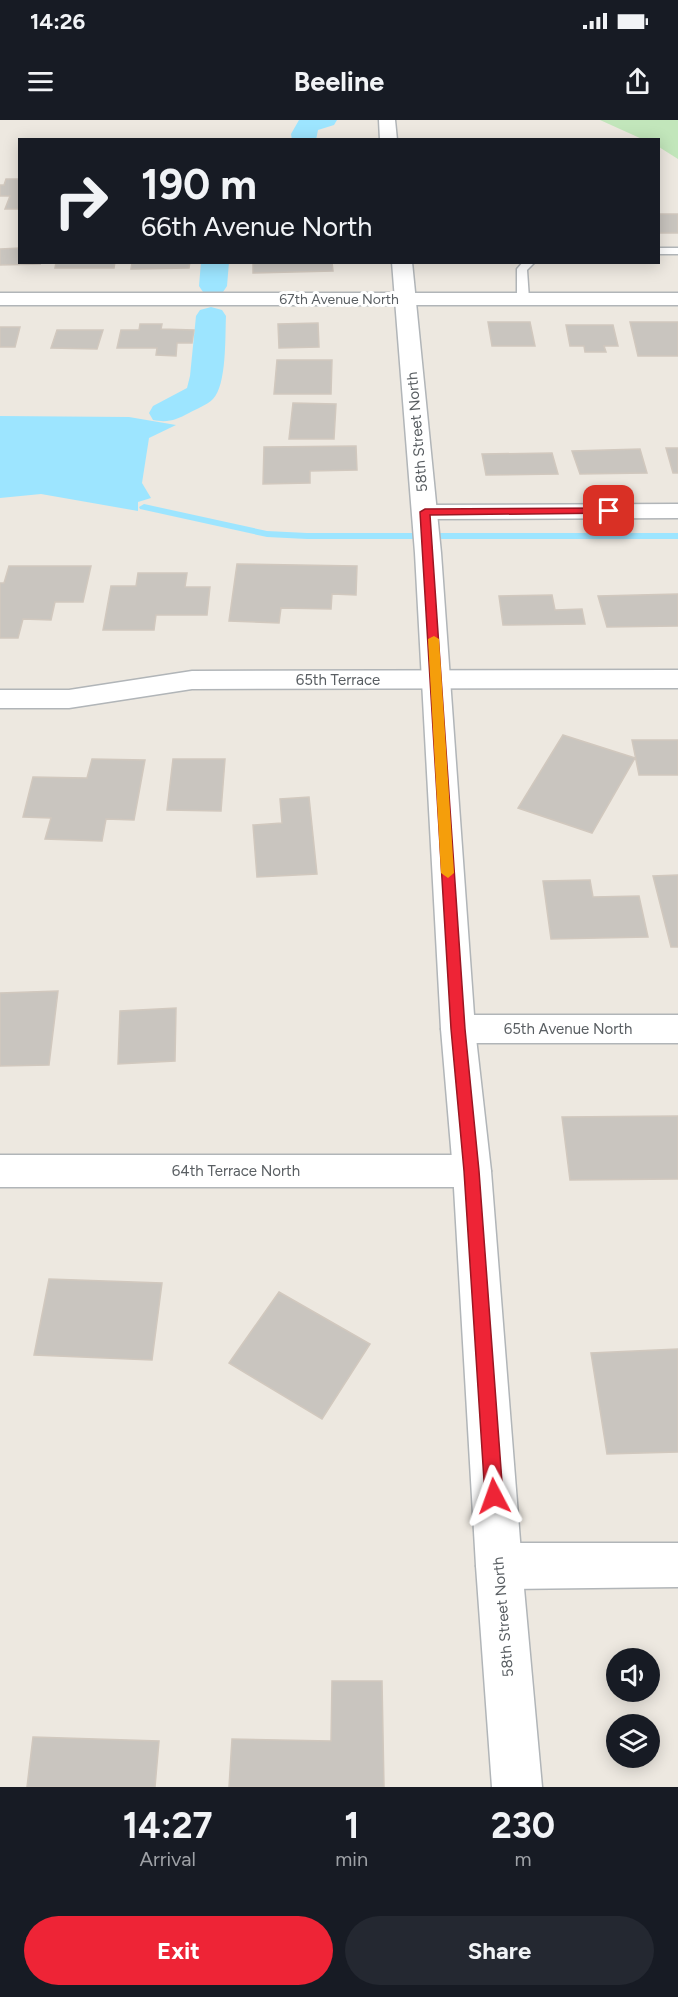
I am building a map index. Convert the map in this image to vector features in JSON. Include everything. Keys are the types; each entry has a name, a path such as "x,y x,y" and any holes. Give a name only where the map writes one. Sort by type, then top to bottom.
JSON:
{"street":[{"name":"58th Street North","path":"402,264 426,529 458,1029 472,1171 499,1566 518,1787"},
{"name":"67th Avenue North","path":"0,299 678,299"},
{"path":"426,529 678,511"},
{"name":"65th Terrace","path":"0,699 69,699 192,680 678,679"},
{"name":"65th Avenue North","path":"458,1029 678,1029"},
{"name":"64th Terrace North","path":"0,1171 472,1171"},
{"path":"499,1566 678,1564"}],"lane":[{"path":"660,251 678,251"},
{"path":"523,299 522,268 527,264"}],"green space":[{"path":"600,120 678,120 678,159 660,148 660,138 640,138"}],"water":[{"path":"0,416 129,417 176,425 149,438 142,483 151,498 138,502 138,511 41,494 0,498"}],"building":[{"path":"6,179 18,179 18,209 5,209 10,196 0,196 0,185 4,185"},
{"path":"660,214 678,214 678,233 660,233"},
{"path":"18,248 18,264 41,264 0,265 0,249"},
{"path":"56,264 115,264 114,268 55,268"},
{"path":"132,264 190,264 189,268 131,269"},
{"path":"253,264 332,264 333,271 253,273"},
{"path":"488,322 530,322 535,346 492,346"},
{"path":"630,322 678,322 678,356 638,356"},
{"path":"318,323 319,347 279,348 278,324"},
{"path":"140,324 162,324 161,329 194,330 192,343 177,343 176,356 156,355 157,348 117,348 121,330 139,330"},
{"path":"566,325 613,325 618,346 604,346 606,352 585,352 584,346 570,346"},
{"path":"0,327 20,327 15,347 0,347"},
{"path":"57,330 103,330 97,349 51,348"},
{"path":"277,360 332,360 331,394 274,394"},
{"path":"293,403 336,404 334,439 289,439"},
{"path":"356,446 357,470 310,471 310,483 263,484 264,447"},
{"path":"666,448 678,448 678,473 673,473"},
{"path":"640,449 647,473 580,474 572,451"},
{"path":"552,453 558,474 486,475 482,454"},
{"path":"237,564 357,566 356,595 332,594 331,609 281,608 279,623 229,621"},
{"path":"9,566 91,566 83,602 55,602 51,620 23,619 18,638 0,638 0,583 4,583"},
{"path":"138,573 187,573 185,587 210,587 207,615 156,615 154,630 103,630 111,586 136,586"},
{"path":"678,594 678,626 607,627 598,596"},
{"path":"552,595 555,610 582,609 585,624 503,625 499,596"},
{"path":"563,735 635,758 592,833 518,808"},
{"path":"632,740 678,740 678,775 639,775"},
{"path":"92,759 145,760 134,820 106,819 102,841 45,839 51,818 23,817 33,777 87,778"},
{"path":"173,759 225,759 221,811 167,810"},
{"path":"309,797 317,874 257,877 253,825 282,823 280,799"},
{"path":"678,875 678,947 671,947 653,876"},
{"path":"590,880 593,897 639,896 648,937 551,939 543,881"},
{"path":"58,991 49,1065 0,1066 0,993"},
{"path":"176,1008 175,1061 118,1064 120,1011"},
{"path":"678,1116 678,1179 570,1180 562,1117"},
{"path":"49,1279 162,1283 152,1360 34,1355"},
{"path":"279,1292 370,1344 322,1419 229,1363"},
{"path":"678,1349 678,1452 607,1454 591,1353"},
{"path":"332,1681 382,1681 384,1787 229,1787 232,1739 331,1741"},
{"path":"33,1737 159,1741 155,1787 27,1787"}],"waterway":[{"path":"304,138 303,134 308,125 325,120"},
{"path":"213,286 215,264"},
{"path":"165,413 201,393 206,376 211,316"},
{"path":"144,507 267,534 307,536 678,536"}],"slow traffic":[{"path":"434,639 448,873"}],"route":[{"path":"494,1496 472,1171 458,1029 425,512 609,511"}]}
